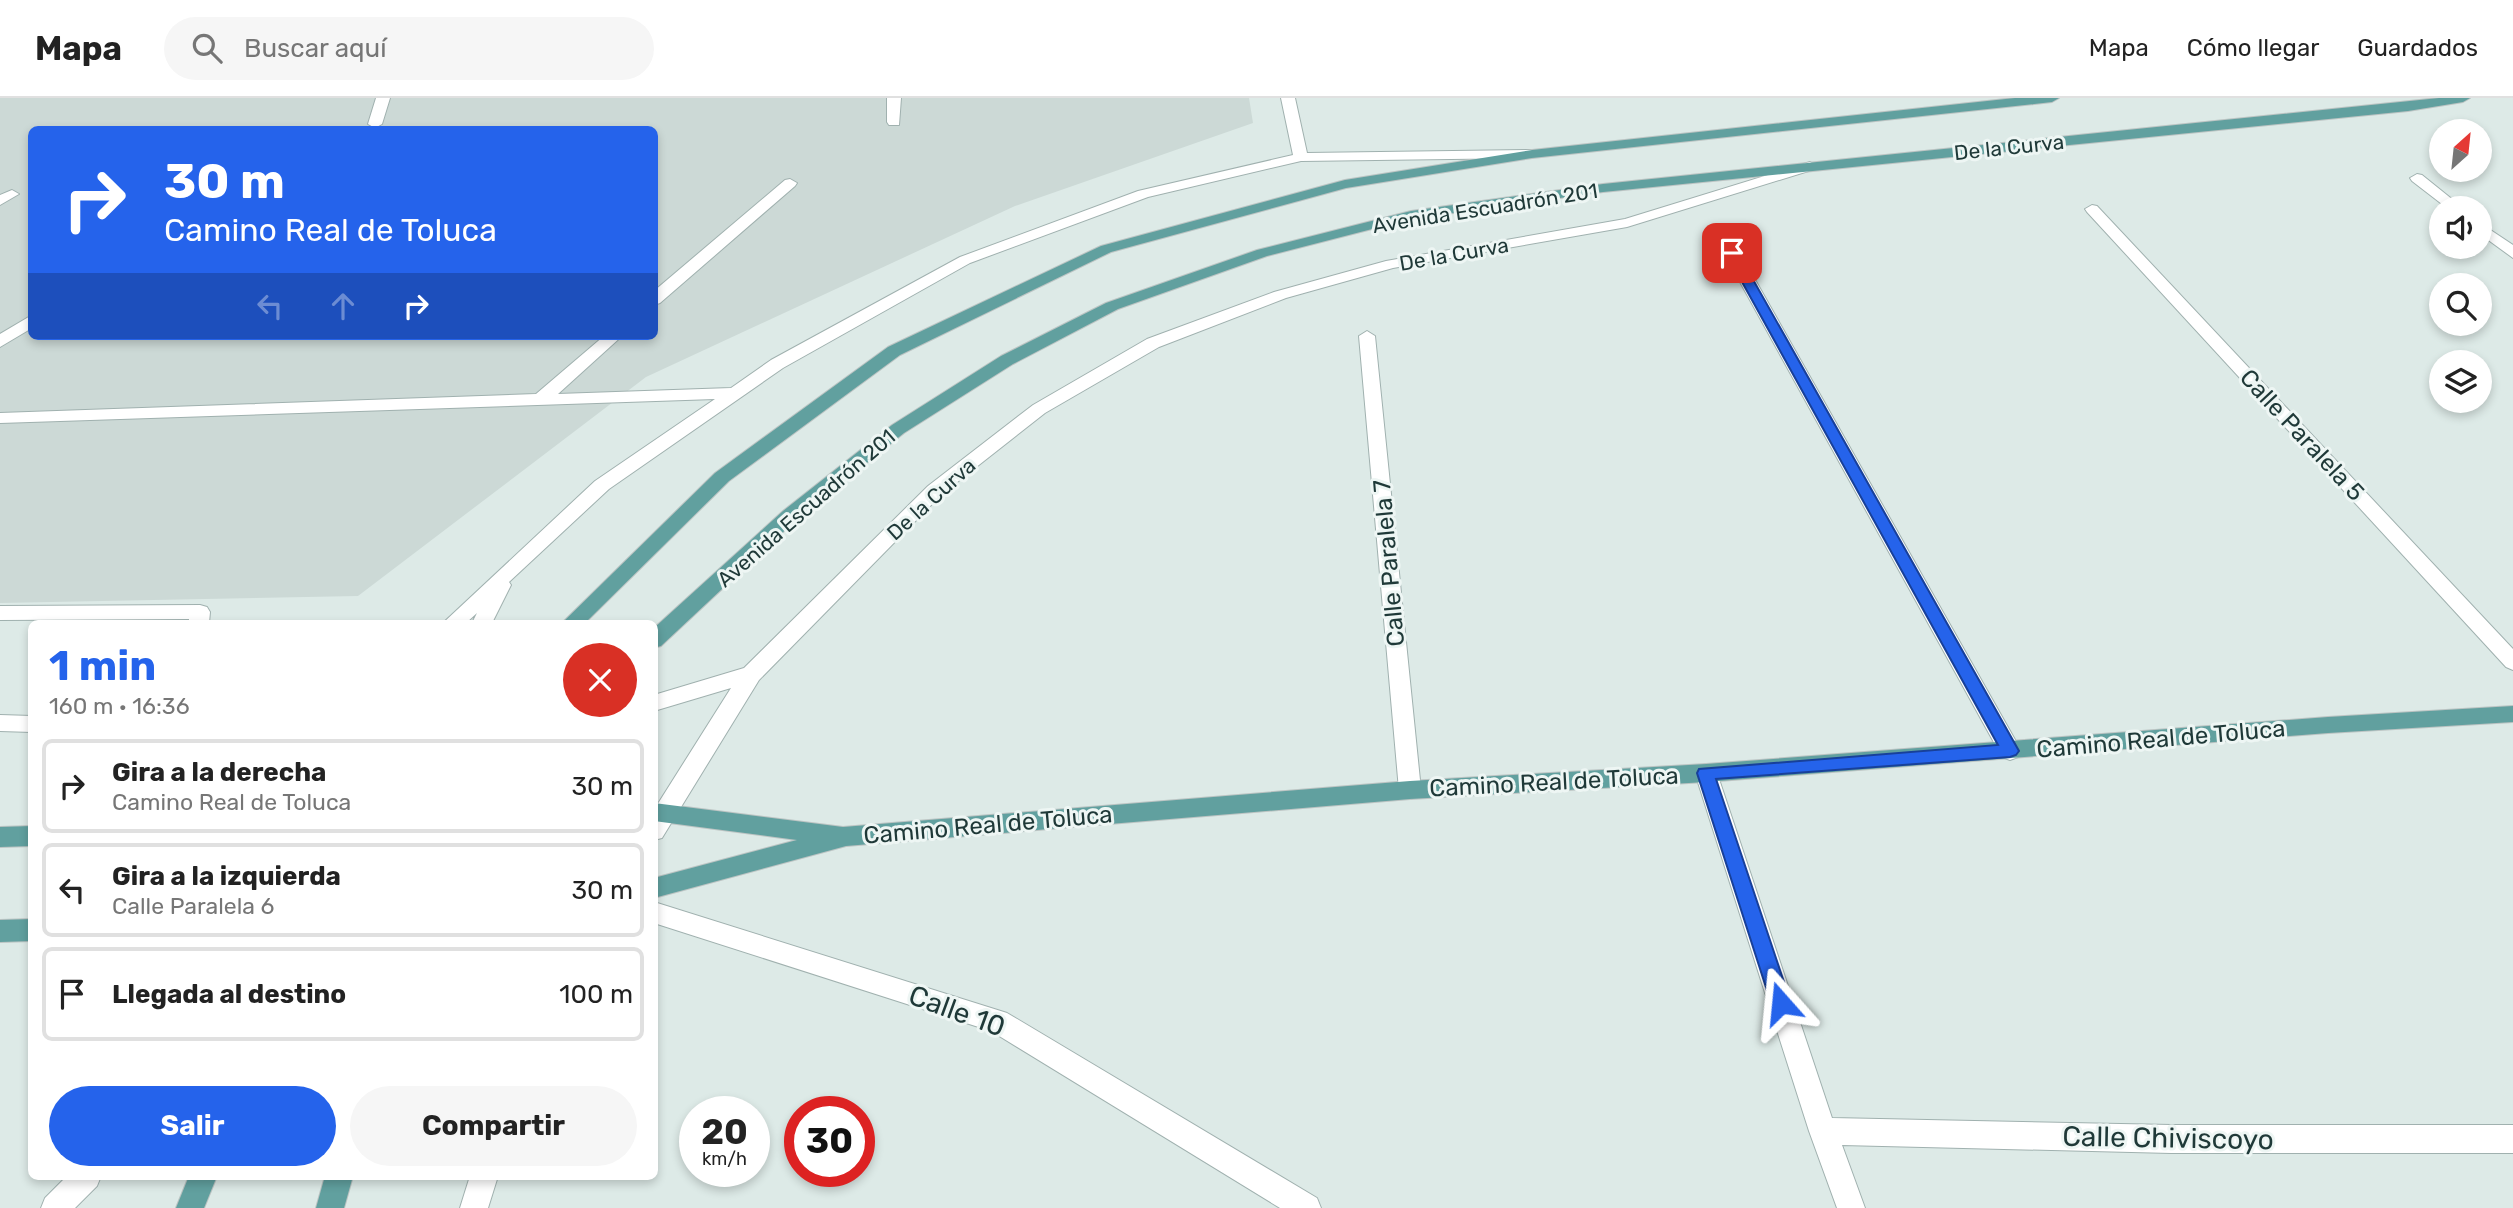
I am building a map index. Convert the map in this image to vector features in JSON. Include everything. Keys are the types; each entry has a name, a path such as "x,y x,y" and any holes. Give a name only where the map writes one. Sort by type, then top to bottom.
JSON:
{"main road":[{"name":"De la Curva","path":"1531,154 2052,98"},
{"name":"De la Curva","path":"1810,166 2408,107 2463,98"},
{"name":"Avenida Escuadrón 201","path":"575,620 722,477 894,351 1106,249 1345,184 1531,154"},
{"name":"Avenida Escuadrón 201","path":"658,637 790,516 898,429 1007,360 1112,306 1262,253 1411,215 1603,188 1810,166"},
{"name":"Camino Real de Toluca","path":"658,818 846,836 1410,790 1706,773 2513,714"},
{"path":"0,837 28,836"},
{"name":"Camino Real de Toluca","path":"658,887 846,836"},
{"path":"0,931 28,930"},
{"path":"190,1208 200,1180"},
{"path":"330,1208 338,1180"}],"street":[{"path":"375,124 383,98"},
{"path":"894,98 894,122"},
{"path":"1288,98 1301,157"},
{"name":"De la Curva","path":"456,620 602,485 777,364 965,260 1143,194 1301,157 1531,154"},
{"name":"De la Curva","path":"658,818 751,674 935,490 1039,409 1153,342 1280,295 1391,264 1627,223 1810,166"},
{"path":"2417,178 2440,196"},
{"path":"658,297 790,183"},
{"name":"Calle Paralela 5","path":"2092,209 2513,662"},
{"path":"2492,236 2513,253"},
{"path":"1732,253 2010,751"},
{"path":"0,342 28,323"},
{"name":"Calle Paralela 7","path":"1367,337 1410,790"},
{"path":"541,399 609,340"},
{"path":"0,418 733,393"},
{"path":"484,620 508,571"},
{"path":"0,613 200,612 199,620"},
{"path":"658,702 751,674"},
{"path":"0,723 28,724"},
{"path":"1706,773 1823,1131 1851,1208"},
{"name":"Calle 10","path":"658,913 998,1021 1307,1208"},
{"name":"Calle Chiviscoyo","path":"1823,1131 2171,1139 2513,1139"},
{"path":"54,1208 65,1180"},
{"path":"54,1208 83,1180"}],"shaded area":[{"path":"0,98 1249,98 1253,123 1015,206 646,377 358,596 0,603"}],"route":[{"path":"1732,253 2010,751 1706,773 1781,1003"}]}
